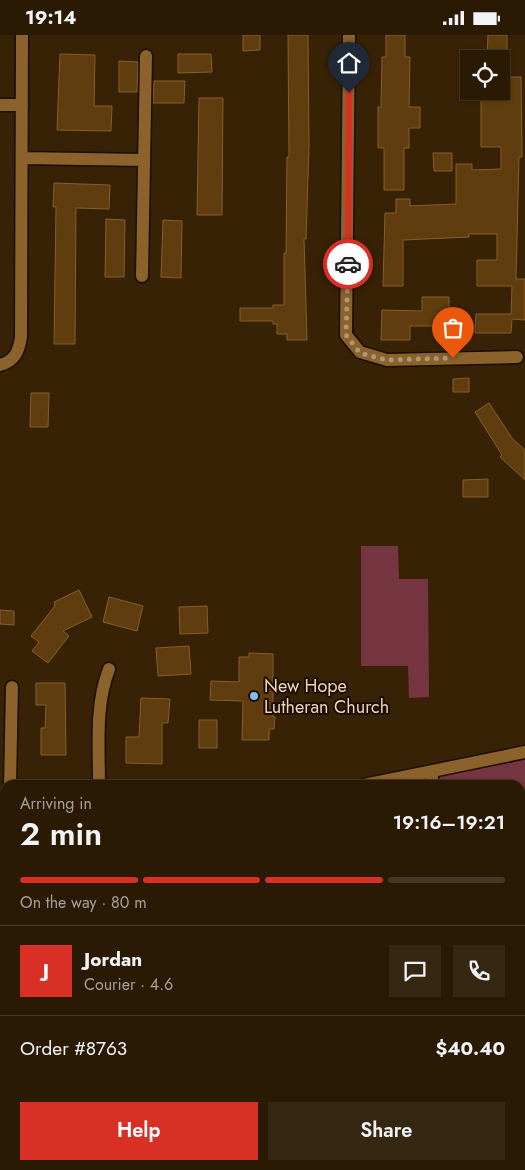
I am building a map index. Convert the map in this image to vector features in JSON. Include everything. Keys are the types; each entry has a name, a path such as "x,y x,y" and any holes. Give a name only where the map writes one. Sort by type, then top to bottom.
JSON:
{"street":[{"path":"0,365 12,359 19,352 21,337 22,35"},
{"path":"350,35 346,335 360,353 386,360 517,357"},
{"path":"142,276 146,56"},
{"path":"0,105 22,105"},
{"path":"22,157 144,160"},
{"path":"99,780 99,703 103,684 109,669"},
{"path":"10,780 12,687"},
{"path":"388,780 525,752"},
{"path":"432,771 432,780"}],"shaded area":[{"path":"361,546 398,546 399,579 428,579 429,697 409,698 408,666 361,666"},
{"path":"525,752 525,780 388,780"}],"building":[{"path":"243,35 260,35 260,50 243,51"},
{"path":"288,35 308,35 309,145 306,239 304,239 307,340 287,340 287,334 277,334 277,324 273,324 273,321 240,321 240,308 273,308 273,305 284,305 287,157 289,157"},
{"path":"386,35 405,35 405,57 410,57 409,107 420,107 420,128 409,128 409,148 404,148 404,190 384,190 384,148 378,148 378,107 381,107 382,57 386,57"},
{"path":"488,35 507,35 507,50 487,50"},
{"path":"60,54 95,55 94,106 112,106 111,131 57,130"},
{"path":"178,54 211,54 212,72 178,73"},
{"path":"119,61 138,62 137,92 119,92"},
{"path":"510,77 521,77 522,157 519,157 516,279 525,279 525,320 512,319 511,333 475,333 476,314 511,314 512,286 477,286 477,260 497,260 497,234 469,234 469,237 403,240 403,286 383,286 385,213 396,213 396,199 410,199 410,206 456,204 456,164 472,164 472,170 501,169 501,147 481,147 481,100 510,100"},
{"path":"154,81 185,81 184,103 153,103"},
{"path":"199,98 223,98 222,215 197,215"},
{"path":"433,153 452,153 452,171 434,171"},
{"path":"54,183 110,185 109,209 76,208 75,344 54,344 56,207 53,207"},
{"path":"106,219 125,220 124,277 105,277"},
{"path":"163,220 182,221 181,278 161,277"},
{"path":"422,297 449,297 449,326 410,326 410,340 381,340 382,310 422,311"},
{"path":"469,378 469,392 453,392 453,379"},
{"path":"31,393 49,393 48,427 30,427"},
{"path":"489,403 512,438 525,450 525,480 500,457 502,455 475,412"},
{"path":"488,479 488,497 463,497 463,480"},
{"path":"79,590 92,617 63,631 69,636 48,663 32,651 39,642 31,636 55,606 54,602"},
{"path":"109,597 143,606 137,631 103,622"},
{"path":"207,606 208,633 180,634 179,607"},
{"path":"0,610 14,611 14,625 0,624"},
{"path":"189,646 191,674 158,676 156,648"},
{"name":"New Hope Lutheran Church","path":"249,653 273,654 273,717 275,717 274,729 269,729 269,740 242,740 243,701 210,700 211,681 239,682 239,657 249,657"},
{"path":"36,683 65,683 66,755 41,755 41,728 45,728 46,705 36,705"},
{"path":"141,698 170,699 168,723 162,723 162,764 126,763 126,737 139,737"},
{"path":"199,720 217,720 217,748 199,748"}],"way so far":[{"path":"348,264 346,335 360,353 386,360 453,358"}],"place":[{"name":"New Hope Lutheran Church","path":"254,696"}],"route":[{"path":"348,264 349,93"}]}
